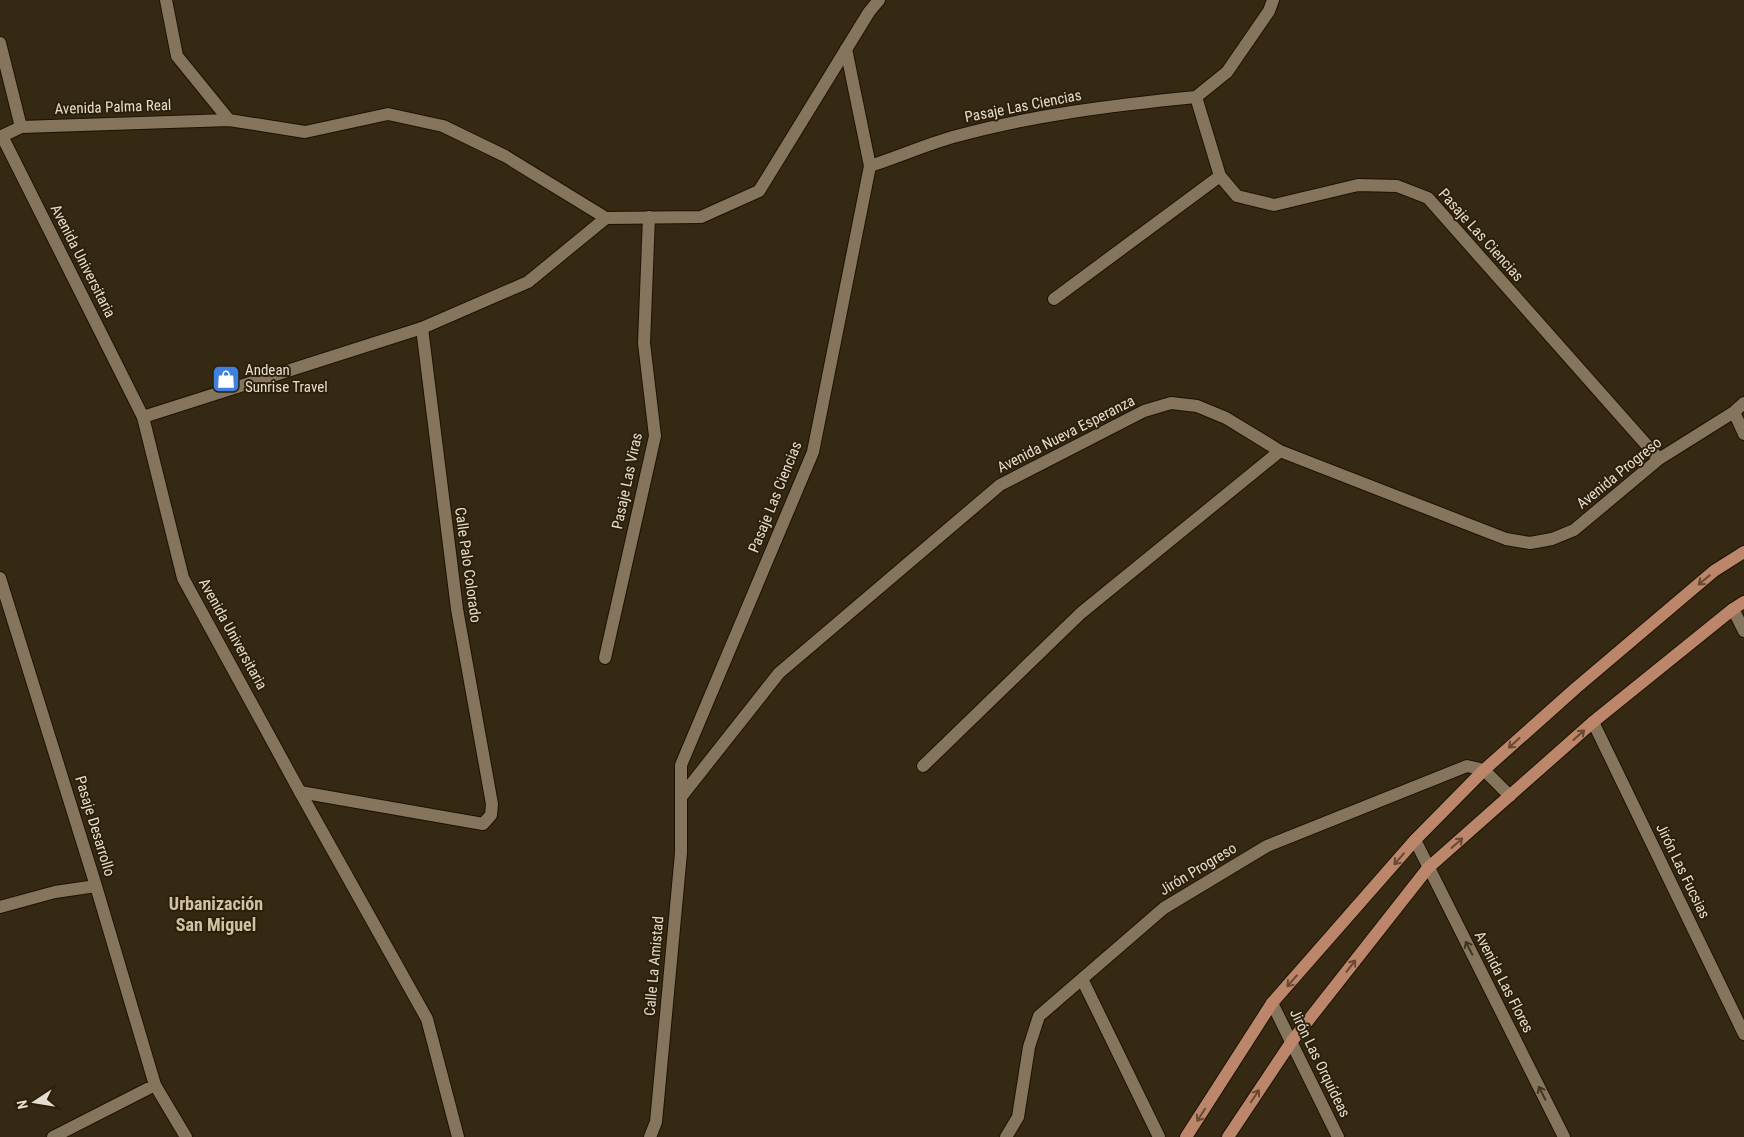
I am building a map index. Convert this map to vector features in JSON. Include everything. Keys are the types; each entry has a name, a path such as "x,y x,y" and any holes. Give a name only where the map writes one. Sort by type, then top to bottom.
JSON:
{"main road":[{"path":"1186,1137 1272,1003 1416,840 1484,770 1576,688 1714,571 1744,552"},
{"path":"1228,1137 1292,1042 1428,868 1593,722 1738,605"}],"street":[{"path":"166,0 178,56 229,120"},
{"path":"143,418 422,328 528,282 606,218 701,217 759,190 869,12 879,0"},
{"path":"1196,97 1227,72 1269,11 1273,0"},
{"path":"0,43 21,126"},
{"path":"846,49 870,166"},
{"name":"Pasaje Las Ciencias","path":"681,797 680,765 813,452 870,166 952,137 1032,119 1119,104 1196,97 1220,176 1237,196 1274,205 1358,186 1397,186 1428,198 1659,460"},
{"name":"Avenida Palma Real","path":"1,136 21,126 229,120 305,132 388,114 443,126 505,156 606,218"},
{"name":"Avenida Universitaria","path":"1,136 143,418 184,578 300,792 427,1019 458,1137"},
{"path":"1054,299 1220,176"},
{"name":"Pasaje Las Viras","path":"605,658 655,436 644,343 649,217"},
{"name":"Calle Palo Colorado","path":"300,792 483,824 491,815 492,804 457,609 422,328"},
{"name":"Avenida Nueva Esperanza","path":"681,797 779,673 1000,485 1144,411 1171,403 1197,406 1226,418 1280,451 1506,539"},
{"name":"Avenida Progreso","path":"1506,539 1530,543 1552,539 1574,530 1659,460 1734,412 1744,403"},
{"path":"1734,412 1744,434"},
{"path":"923,766 1081,613 1280,451"},
{"name":"Pasaje Desarrollo","path":"0,578 96,886 155,1085 186,1137"},
{"path":"1738,605 1744,630"},
{"name":"Jirón Las Fucsias","path":"1593,722 1744,1034"},
{"name":"Jirón Progreso","path":"1006,1137 1018,1117 1029,1047 1039,1016 1164,908 1267,846 1467,766 1484,770"},
{"path":"1484,770 1510,796"},
{"name":"Calle La Amistad","path":"650,1137 656,1122 681,853 681,797"},
{"name":"Avenida Las Flores","path":"1416,840 1428,868 1564,1137"},
{"path":"0,907 55,892 96,886"},
{"path":"1082,979 1159,1137"},
{"name":"Jirón Las Orquídeas","path":"1272,1003 1338,1137"},
{"path":"53,1137 155,1085"}],"place":[{"name":"Andean Sunrise Travel","path":"226,379"}],"district":[{"name":"Urbanización San Miguel","path":"216,914"}]}
